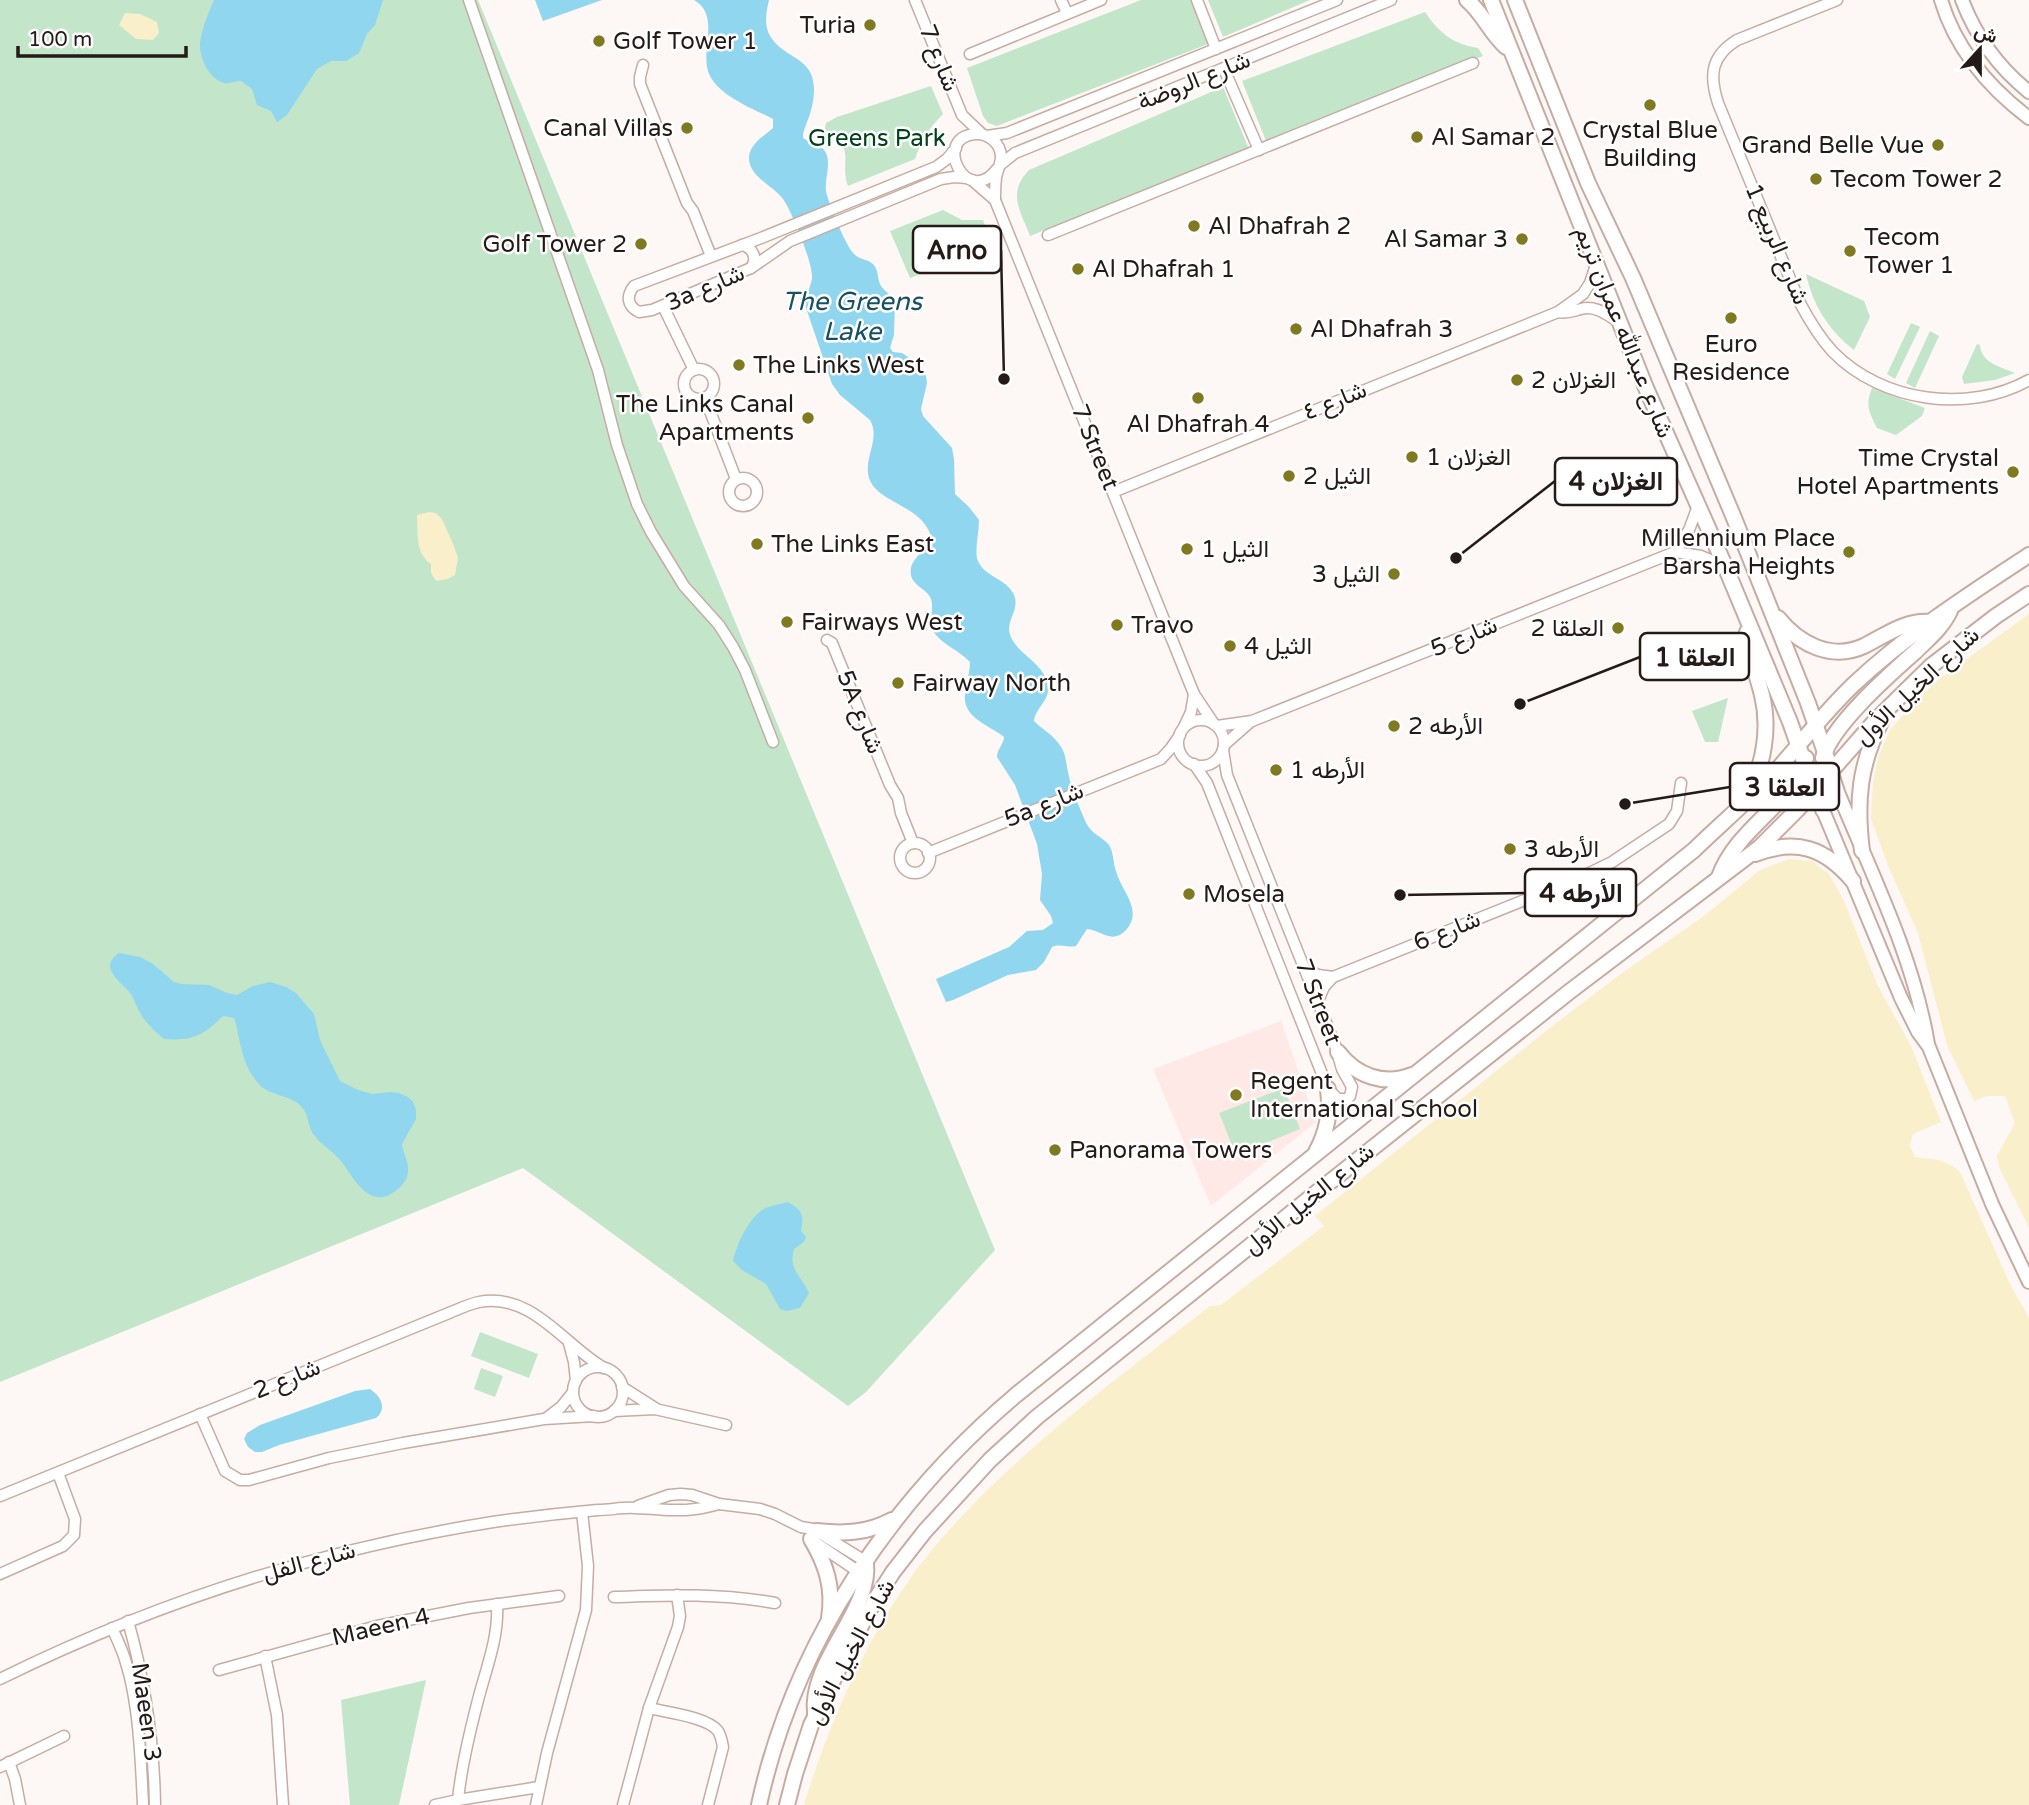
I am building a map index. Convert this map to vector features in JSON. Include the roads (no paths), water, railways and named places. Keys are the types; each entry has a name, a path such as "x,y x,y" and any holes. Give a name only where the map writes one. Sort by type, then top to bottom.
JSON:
{"main road":[{"path":"1467,0 1478,10 1495,36 1510,50"},
{"name":"شارع عبدالله عمران تريم","path":"1491,0 1663,428 1725,566 1804,763 1817,787"},
{"name":"شارع عبدالله عمران تريم","path":"1515,0 1588,183 1633,278 1734,518 1808,703 1812,727 1830,770"},
{"path":"1524,0 1525,25"},
{"name":"شارع الخيل الأول","path":"759,1805 772,1755 790,1704 825,1630 894,1520 945,1461 991,1416 1694,850 1774,773 1812,727 1869,671 1952,606 2029,555"},
{"name":"شارع الخيل الأول","path":"788,1805 804,1745 815,1717 875,1600 925,1531 967,1482 1037,1417 1569,992 1747,857 1772,836 1830,770 1931,666 2029,594"},
{"path":"1824,810 1817,787 1824,753 1839,727 1939,629 1952,606"},
{"path":"1771,611 1788,631 1801,641 1832,652 1861,647 1906,624 1930,622"},
{"path":"1741,805 1757,772 1765,735 1762,697 1749,647 1746,617"},
{"path":"1862,851 1859,814 1861,778 1872,740 1891,705"},
{"path":"1719,877 1727,858 1739,841 1797,778 1809,746 1812,727"},
{"path":"1774,773 1785,769 1792,776 1782,797"},
{"path":"1747,857 1776,848 1806,848 1832,859 1853,881"},
{"path":"1338,1052 1352,1067 1369,1077 1398,1079 1417,1073"},
{"path":"1313,1157 1326,1125 1329,1110 1328,1089"},
{"path":"884,1573 877,1571 873,1564 894,1520"},
{"path":"825,1630 830,1609 830,1587 814,1535 856,1532 894,1520"},
{"path":"815,1717 814,1706 819,1685 862,1594 864,1569 884,1573 900,1564"}],"street":[{"path":"469,0 598,370 617,445 637,504 651,533 684,586 719,625 733,647 745,670 773,742"},
{"name":"شارع 7","path":"915,0 962,115 985,135"},
{"path":"1061,0 1067,13"},
{"path":"970,54 1101,0"},
{"path":"1197,0 1216,49"},
{"name":"شارع الروضة","path":"985,135 1007,133 1337,0"},
{"name":"شارع الروضة","path":"999,167 1015,153 1391,0"},
{"name":"شارع الربيع 1","path":"1837,0 1737,40 1720,54 1713,74 1718,103 1800,303 1816,331 1835,354 1859,372 1893,390 1929,398 1968,398 2000,393 2029,380"},
{"path":"1941,0 1951,29 1973,65 2011,104 2029,118"},
{"path":"1962,0 1984,46 2029,92"},
{"path":"1048,235 1473,63"},
{"path":"643,65 640,84 687,203 694,211 707,258"},
{"path":"1224,69 1259,150"},
{"path":"2014,79 2029,79"},
{"name":"شارع 7","path":"957,145 962,115"},
{"path":"969,135 985,135 998,145 1000,151 995,200 958,170 956,165 954,159 957,145 969,135"},
{"name":"3a شارع","path":"957,145 947,159 936,167 640,283 630,291 629,304 639,312 646,312 751,268 790,241 941,179 969,179"},
{"path":"969,179 989,177 999,167"},
{"name":"7 Street","path":"995,200 1194,694 1216,725"},
{"path":"742,245 751,249 754,254 751,268"},
{"name":"شارع ٤","path":"1113,492 1558,312 1583,294 1596,265"},
{"path":"665,304 674,332 680,338 694,370"},
{"name":"شارع ٤","path":"1558,312 1568,313 1590,307 1602,311 1620,323"},
{"path":"694,370 703,370 713,379 712,393 705,398 691,397 685,390 685,380 694,370"},
{"path":"705,398 736,479"},
{"path":"1698,506 1689,530 1675,552 1701,556 1725,566"},
{"name":"شارع 5","path":"1216,725 1252,721 1675,552"},
{"name":"5A شارع","path":"827,640 832,643 890,785 898,798 913,843"},
{"path":"1161,759 1181,732 1191,712 1194,694"},
{"path":"1201,720 1216,725 1223,735 1224,748 1215,761 1201,766 1181,754 1178,742 1181,732 1188,724 1201,720"},
{"name":"شارع 5","path":"1224,748 1252,721"},
{"name":"7 Street","path":"1192,763 1207,783 1328,1089 1334,1097 1347,1099 1352,1092 1338,1052 1227,775 1224,748"},
{"name":"5a شارع","path":"928,853 1161,759 1192,763"},
{"name":"شارع عبدالله عمران تريم","path":"1830,770 1909,967 1928,1047"},
{"name":"شارع 6","path":"1334,976 1577,879 1612,862 1669,824 1677,811 1681,783"},
{"name":"شارع عبدالله عمران تريم","path":"1824,810 1900,998 1928,1047 1992,1204 2029,1282"},
{"path":"913,843 922,845 928,853 929,862 923,870 912,873 901,863 900,858 903,848 913,843"},
{"path":"1305,969 1318,975 1334,976"},
{"path":"1318,1001 1334,976"},
{"name":"شارع 2","path":"0,1496 449,1312 481,1302 503,1302 537,1315 586,1357 612,1372 622,1387 655,1409"},
{"path":"569,1343 579,1408 594,1416"},
{"path":"544,1419 561,1407 580,1374 596,1367 604,1368"},
{"path":"614,1411 619,1405 622,1387"},
{"name":"شارع 2","path":"200,1414 225,1471 240,1480 366,1450 446,1435 544,1419 601,1417 614,1411 655,1409 726,1425"},
{"path":"0,1574 63,1546 74,1535 75,1519 58,1473"},
{"name":"شارع الفل","path":"634,1508 669,1495 681,1494 719,1504 760,1509 801,1527 864,1569"},
{"name":"شارع الفل","path":"0,1679 128,1621 266,1573 356,1549 494,1522 582,1511 634,1508 682,1511 719,1504"},
{"path":"536,1805 586,1610 589,1566 582,1511"},
{"path":"623,1805 649,1708 678,1627 680,1616 677,1595"},
{"path":"614,1597 720,1595 775,1603"},
{"name":"Maeen 4","path":"219,1670 377,1626 469,1608 558,1596"},
{"path":"458,1800 476,1705 496,1632 497,1604"},
{"name":"Maeen 3","path":"128,1621 147,1703 154,1764 155,1805"},
{"name":"Maeen 3","path":"112,1628 131,1682 143,1805"},
{"path":"265,1656 277,1715 283,1805"},
{"path":"649,1708 705,1722 718,1731 723,1747 708,1805"},
{"path":"20,1805 15,1779 4,1764 64,1735"},
{"path":"435,1805 539,1787"}],"water":[{"path":"214,0 383,0 375,25 367,34 359,53 346,61 331,61 317,69 287,115 277,122 271,111 257,105 252,89 241,81 219,81 206,67 200,43"},
{"path":"535,0 602,0 543,21"},
{"name":"The Greens Lake","path":"694,0 769,0 766,18 768,32 776,44 803,63 811,74 814,98 803,138 820,146 826,153 827,195 850,249 856,256 873,264 881,286 895,300 894,335 890,348 893,352 902,353 911,359 926,376 921,409 923,416 952,448 955,494 979,520 977,558 984,569 1011,589 1015,607 1010,634 1017,647 1039,668 1047,680 1048,693 1034,721 1055,739 1063,750 1071,784 1084,818 1093,832 1109,845 1115,868 1130,900 1133,915 1131,923 1121,934 1111,937 1087,929 1076,946 1052,947 1036,970 1008,975 946,1002 936,979 1009,947 1027,931 1043,930 1053,923 1040,900 1042,874 1037,844 1015,785 997,757 1004,737 972,715 965,702 970,662 933,631 931,599 912,579 911,568 929,541 929,531 915,515 880,493 869,478 868,463 873,427 870,420 840,395 832,384 805,305 812,272 802,240 781,196 753,171 750,164 752,148 773,128 773,119 730,96 710,76 706,57 707,15"},
{"path":"119,953 140,957 174,982 181,984 209,985 237,995 253,986 270,982 296,993 314,1014 320,1040 340,1081 372,1094 399,1093 413,1102 416,1119 402,1144 408,1168 404,1183 394,1192 377,1197 356,1183 338,1157 314,1135 300,1105 268,1091 254,1078 243,1056 234,1018 223,1016 203,1033 190,1038 164,1039 146,1022 131,994 113,975 110,964"},
{"path":"788,1202 797,1208 802,1217 801,1231 806,1237 804,1242 794,1249 793,1262 809,1293 800,1308 787,1311 780,1309 766,1284 742,1270 733,1261 743,1234 756,1215 767,1208"},
{"path":"370,1389 382,1403 376,1418 262,1452 255,1452 248,1447 244,1439 247,1433 260,1425 355,1391"}],"place":[{"name":"Turia","path":"870,25"},
{"name":"Golf Tower 1","path":"599,41"},
{"name":"Crystal Blue Building","path":"1650,105"},
{"name":"Canal Villas","path":"687,128"},
{"name":"Al Samar 2","path":"1417,137"},
{"name":"Grand Belle Vue","path":"1938,145"},
{"name":"Tecom Tower 2","path":"1816,179"},
{"name":"Al Dhafrah 2","path":"1194,226"},
{"name":"Al Samar 3","path":"1522,239"},
{"name":"Golf Tower 2","path":"641,244"},
{"name":"Tecom Tower 1","path":"1850,251"},
{"name":"Al Dhafrah 1","path":"1078,269"},
{"name":"Euro Residence","path":"1731,318"},
{"name":"Al Dhafrah 3","path":"1296,329"},
{"name":"The Links West","path":"739,365"},
{"name":"Arno","path":"1004,379"},
{"name":"الغزلان 2","path":"1517,380"},
{"name":"Al Dhafrah 4","path":"1198,398"},
{"name":"The Links Canal Apartments","path":"808,418"},
{"name":"الغزلان 1","path":"1412,457"},
{"name":"Time Crystal Hotel Apartments","path":"2013,472"},
{"name":"الثيل 2","path":"1289,476"},
{"name":"The Links East","path":"757,544"},
{"name":"الثيل 1","path":"1187,549"},
{"name":"Millennium Place Barsha Heights","path":"1849,552"},
{"name":"الغزلان 4","path":"1456,558"},
{"name":"الثيل 3","path":"1394,574"},
{"name":"Fairways West","path":"787,622"},
{"name":"Travo","path":"1117,625"},
{"name":"العلقا 2","path":"1618,628"},
{"name":"الثيل 4","path":"1230,646"},
{"name":"Fairway North","path":"898,683"},
{"name":"العلقا 1","path":"1520,704"},
{"name":"الأرطه 2","path":"1394,726"},
{"name":"الأرطه 1","path":"1276,770"},
{"name":"العلقا 3","path":"1625,804"},
{"name":"الأرطه 3","path":"1510,849"},
{"name":"Mosela","path":"1189,894"},
{"name":"الأرطه 4","path":"1400,895"},
{"name":"Regent International School","path":"1236,1095"},
{"name":"Panorama Towers","path":"1055,1150"}],"park label":[{"name":"Greens Park","path":"877,138"}]}
